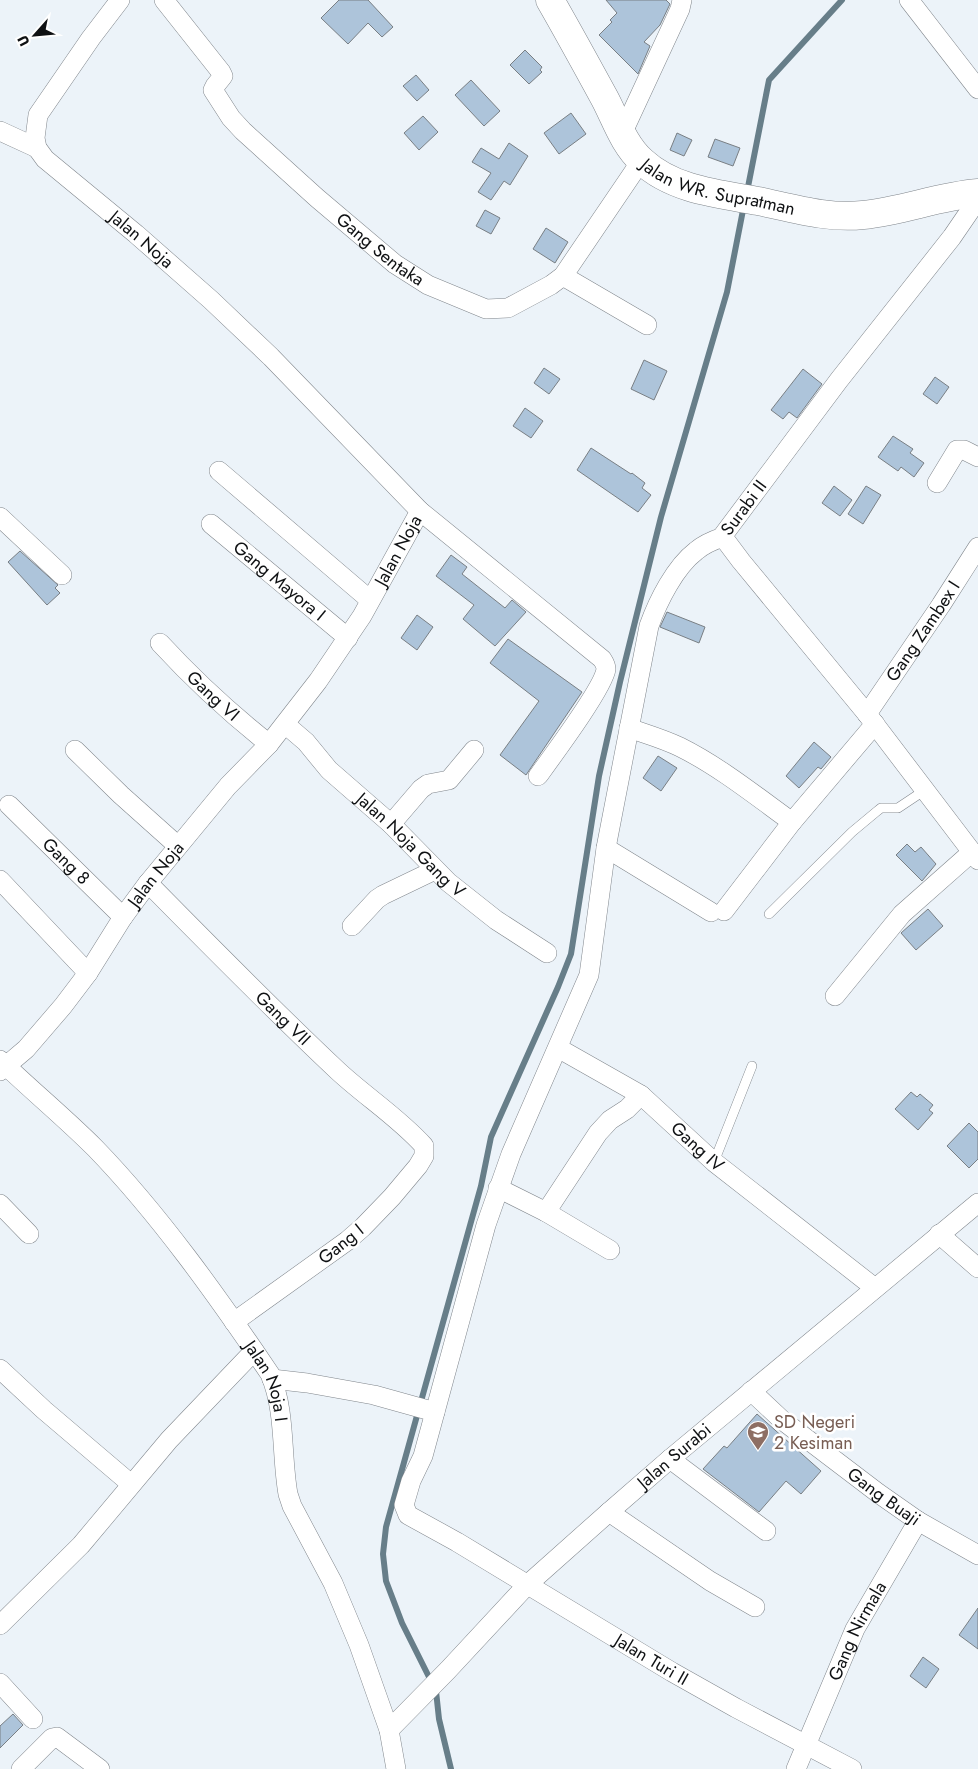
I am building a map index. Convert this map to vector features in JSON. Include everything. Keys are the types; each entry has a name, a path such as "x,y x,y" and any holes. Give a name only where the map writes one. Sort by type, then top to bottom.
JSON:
{"main road":[{"name":"Jalan WR. Supratman","path":"550,0 575,43 622,134 642,161 657,173 685,185 728,196 845,216 903,209 944,197 978,192"}],"street":[{"path":"37,148 35,128 38,115 91,38 120,0"},
{"name":"Gang Sentaka","path":"164,0 221,72 223,76 214,90 231,118 317,198 394,264 428,285 486,308 508,308 551,285 563,276 642,161"},
{"path":"622,134 665,42 682,0"},
{"path":"909,0 978,89"},
{"path":"2,132 38,115"},
{"path":"2,132 37,148"},
{"name":"Jalan Noja","path":"2,1065 26,1049 88,974 123,917 148,883 228,786 269,744 285,724 348,638 420,511 271,357 211,300 45,158 37,148"},
{"name":"Surabi II","path":"975,856 871,719 741,562 724,534 952,237 978,199"},
{"path":"563,276 648,325"},
{"path":"937,483 957,450 964,450 978,457"},
{"path":"219,471 370,600"},
{"path":"420,511 605,662 606,670 597,688 538,776"},
{"path":"0,517 62,575"},
{"name":"Gang Mayora I","path":"211,524 348,638"},
{"name":"Jalan Turi II","path":"724,536 702,546 687,559 656,607 649,626 606,848 592,966 498,1188 432,1411 423,1456 411,1481 404,1505 408,1515 457,1542 672,1672 805,1746 852,1769"},
{"name":"Gang Zambex I","path":"606,848 718,912 792,822 871,719 978,547"},
{"name":"Gang VI","path":"160,643 226,709 269,744"},
{"name":"Jalan Noja Gang V","path":"285,724 306,742 330,770 391,824 435,870 474,903 547,953"},
{"path":"629,728 678,746 695,755 730,777 792,822"},
{"path":"75,750 121,795 178,846"},
{"path":"391,824 428,784 449,780 474,750"},
{"name":"Gang 8","path":"8,805 123,917"},
{"path":"835,996 902,914 975,856"},
{"path":"352,926 377,899 435,870"},
{"path":"0,880 88,974"},
{"name":"Gang VII","path":"148,883 281,1017 424,1146"},
{"name":"Gang IV","path":"558,1048 641,1095 714,1162 876,1288"},
{"name":"Jalan Noja I","path":"2,1065 72,1126 116,1170 146,1205 234,1322 272,1379 280,1411 288,1494 292,1506 337,1592 359,1645 389,1730 396,1769"},
{"path":"546,1212 598,1133 610,1120 627,1109 641,1095"},
{"name":"Gang I","path":"234,1322 323,1259 364,1227 418,1166 424,1156 424,1146"},
{"path":"498,1188 546,1212 610,1250"},
{"name":"Jalan Surabi","path":"389,1730 528,1585 609,1512 751,1391 978,1203"},
{"path":"0,1204 29,1234"},
{"path":"939,1234 978,1268"},
{"path":"0,1625 81,1545 169,1440 254,1351"},
{"path":"0,1369 44,1410 131,1484"},
{"path":"272,1379 331,1387 432,1411"},
{"name":"Gang Buaji","path":"751,1391 782,1420 878,1493 918,1521 978,1555"},
{"path":"670,1459 766,1531"},
{"path":"609,1512 710,1581 755,1607"},
{"name":"Gang Nirmala","path":"796,1769 855,1629 918,1521"},
{"path":"0,1683 33,1719"},
{"path":"21,1769 52,1738 57,1737 100,1769"}],"lane":[{"path":"769,914 852,832 876,812 882,808 898,808 925,790"},
{"path":"714,1162 752,1066"}],"building":[{"path":"339,0 368,0 393,27 382,37 368,23 348,44 321,18"},
{"path":"606,0 666,0 670,4 660,25 644,42 650,46 638,74 599,35 612,22 610,20 617,13"},
{"path":"525,50 542,67 540,70 542,72 529,84 510,65"},
{"path":"416,75 429,90 417,101 403,86"},
{"path":"471,80 500,111 484,126 455,95"},
{"path":"571,113 586,134 559,154 544,133"},
{"path":"423,116 438,132 419,150 404,133"},
{"path":"677,133 692,140 684,156 670,150"},
{"path":"715,139 740,148 733,166 708,157"},
{"path":"509,143 528,156 510,185 504,181 491,200 478,192 491,173 472,162 481,148 499,159"},
{"path":"485,210 500,218 491,234 476,226"},
{"path":"546,228 568,242 555,263 533,249"},
{"path":"644,360 667,371 654,400 631,389"},
{"path":"544,368 560,379 549,394 534,383"},
{"path":"803,369 822,384 797,418 789,412 783,419 771,410"},
{"path":"935,377 949,387 937,404 923,394"},
{"path":"525,408 543,421 531,438 513,426"},
{"path":"893,436 913,449 910,453 924,463 914,477 901,467 898,471 878,457"},
{"path":"591,448 645,483 642,488 651,495 638,512 577,470"},
{"path":"834,486 852,500 840,516 822,503"},
{"path":"866,486 881,495 863,524 848,514"},
{"path":"20,551 58,585 55,588 60,593 47,605 8,562"},
{"path":"451,555 467,567 462,574 505,608 512,600 526,612 495,646 463,619 474,605 436,576"},
{"path":"667,612 705,627 699,643 660,627"},
{"path":"417,615 433,627 417,650 401,638"},
{"path":"508,639 582,692 526,775 500,755 539,701 490,663"},
{"path":"814,742 831,757 821,769 818,767 799,788 786,776"},
{"path":"658,756 677,768 661,791 643,778"},
{"path":"907,844 915,852 921,847 936,864 922,881 896,855"},
{"path":"928,909 943,926 916,950 901,933"},
{"path":"911,1092 917,1097 920,1094 933,1105 929,1110 933,1113 918,1130 895,1109"},
{"path":"969,1123 978,1132 978,1159 969,1168 947,1146"},
{"name":"SD Negeri 2 Kesiman","path":"757,1414 821,1471 801,1494 786,1481 759,1512 703,1469 724,1446 727,1448"},
{"path":"978,1608 978,1649 959,1635"},
{"path":"923,1657 939,1669 926,1688 910,1676"},
{"path":"13,1714 23,1725 0,1748 0,1726"}],"waterway":[{"path":"747,192 769,80 842,0"},
{"path":"451,1769 439,1719 436,1691 402,1623 386,1581 383,1554 386,1527 481,1186 491,1137 571,954 599,776 620,682 661,517 727,292 744,205"}],"place":[{"name":"SD Negeri 2 Kesiman","path":"758,1451"}]}
